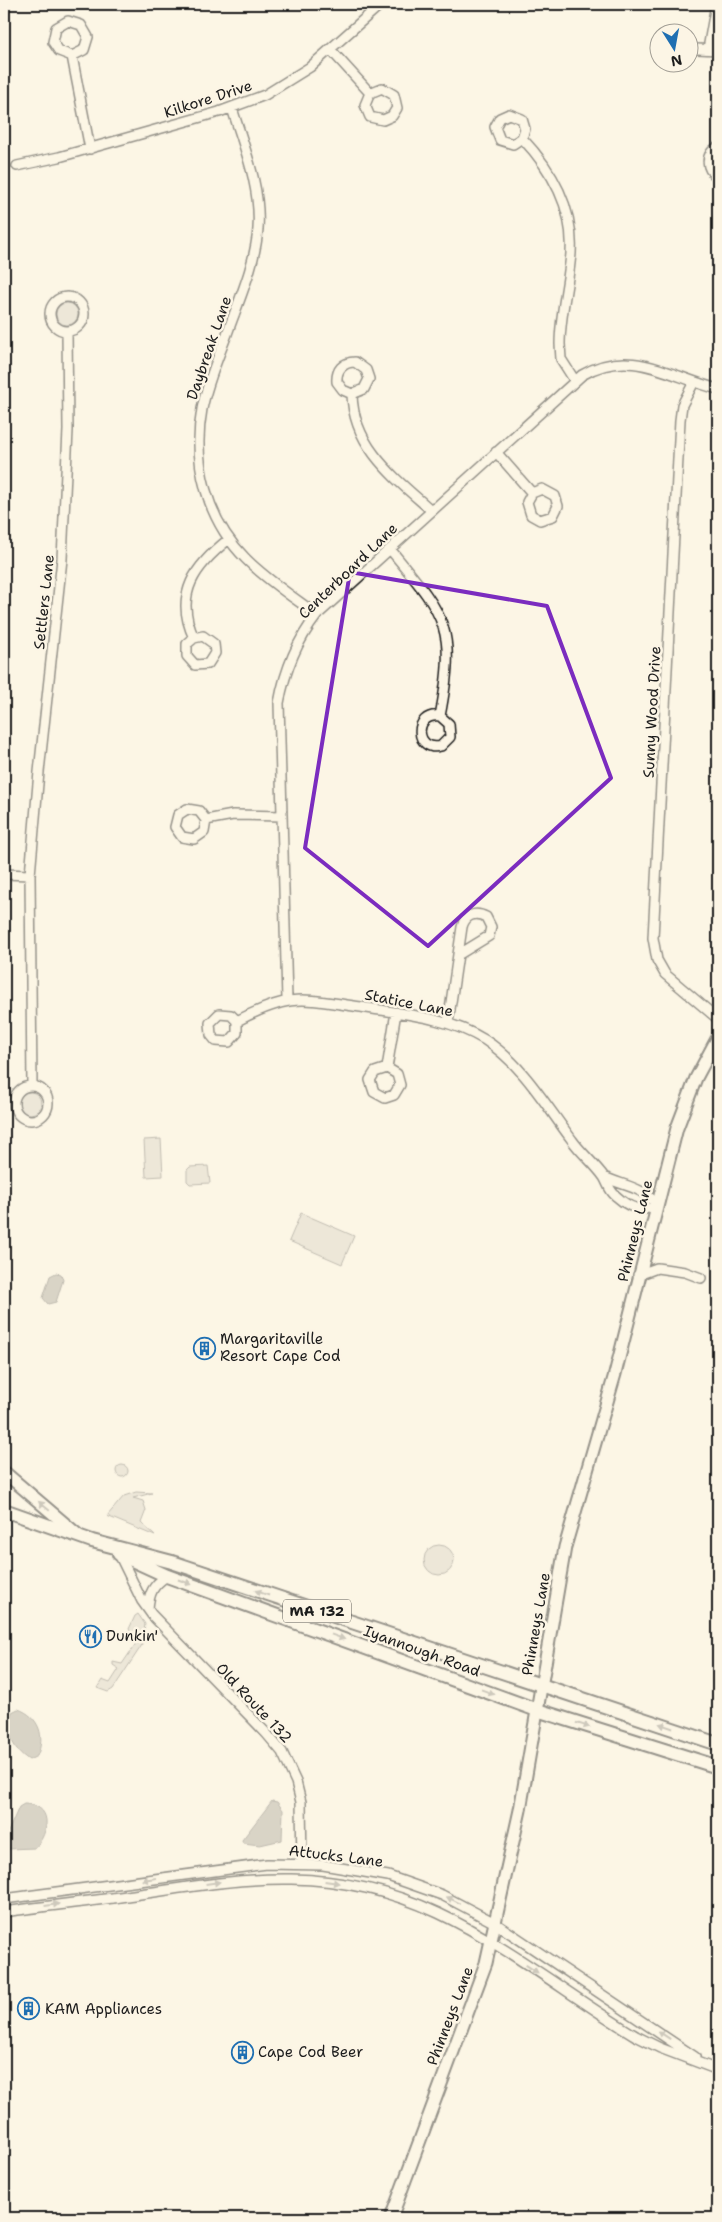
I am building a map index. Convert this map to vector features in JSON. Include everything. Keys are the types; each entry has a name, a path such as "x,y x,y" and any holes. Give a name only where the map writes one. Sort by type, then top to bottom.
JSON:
{"main road":[{"name":"Phinneys Lane","path":"390,2218 480,1980 491,1942 520,1810 565,1547 614,1374 674,1137 690,1092 718,1037"},
{"path":"4,1472 87,1539"},
{"name":"Iyannough Road","path":"4,1510 87,1539 172,1562 718,1744"},
{"name":"Iyannough Road","path":"87,1539 167,1576 537,1710 718,1767"}],"street":[{"name":"Kilkore Drive","path":"17,166 90,149 232,108 266,94 287,83 330,49 381,4"},
{"path":"708,49 716,4"},
{"path":"330,49 370,93"},
{"path":"700,49 718,50"},
{"path":"72,56 90,149"},
{"name":"Daybreak Lane","path":"232,108 252,172 257,201 258,230 250,270 205,396 199,438 201,469 205,489 216,518 229,539 258,570 317,615"},
{"path":"522,138 551,173 562,196 568,217 571,261 560,344 561,359 575,381"},
{"path":"718,147 712,152 708,160 710,169 718,177"},
{"name":"Settlers Lane","path":"32,1086 30,875 38,772 62,560 68,430 68,331"},
{"name":"Centerboard Lane","path":"288,1000 279,703 291,657 298,641 317,615 575,381 594,368 629,362 640,363 718,389"},
{"name":"Sunny Wood Drive","path":"694,382 682,405 680,420 653,938 657,960 665,974 718,1019"},
{"path":"352,394 356,420 372,453 386,470 432,511"},
{"path":"496,452 532,493"},
{"path":"194,638 186,612 190,584 205,558 229,539"},
{"path":"390,549 432,602 444,625 448,663 440,716"},
{"path":"206,820 233,815 282,816"},
{"path":"4,874 30,875"},
{"path":"448,1023 458,955 465,919 475,914 486,917 492,927 489,936 458,955"},
{"name":"Statice Lane","path":"237,1021 274,1003 305,999 396,1012 448,1023 484,1040 516,1065 584,1155 604,1177 613,1194 632,1207 648,1210 656,1206 648,1194 604,1177"},
{"path":"387,1068 396,1012"},
{"path":"638,1275 657,1268 685,1272 701,1278"},
{"name":"Old Route 132","path":"119,1554 148,1609 174,1640 266,1733 282,1752 296,1782 301,1802 302,1864"},
{"path":"148,1609 152,1590 156,1583 167,1576"},
{"name":"Attucks Lane","path":"4,1898 249,1865 302,1864 345,1868 409,1882 442,1895 495,1923 704,2063 718,2070"},
{"name":"Attucks Lane","path":"4,1912 237,1880 301,1878 345,1884 405,1899 454,1921 491,1942 636,2036 660,2048 704,2063"}],"highlighted area":[{"path":"350,572 547,606 611,778 428,946 305,848"}],"shaded area":[{"path":"67,303 75,306 78,314 75,322 67,325 59,322 56,314 59,306"},
{"path":"30,1092 38,1095 41,1103 38,1111 30,1114 22,1111 19,1103 22,1095"},
{"path":"161,1139 163,1176 146,1177 144,1140"},
{"path":"208,1166 210,1183 190,1184 187,1181 187,1170 190,1167"},
{"path":"301,1213 354,1236 342,1264 289,1241"},
{"path":"56,1273 61,1274 63,1280 56,1302 48,1304 43,1298 50,1276"},
{"path":"120,1465 124,1465 128,1471 124,1477 120,1477 116,1473 116,1469"},
{"path":"136,1492 152,1493 133,1498 143,1501 146,1510 141,1523 155,1536 107,1516 124,1496"},
{"path":"439,1545 445,1546 453,1554 453,1566 445,1574 439,1575 433,1574 425,1566 424,1560 425,1554 433,1546"},
{"path":"138,1614 145,1624 142,1645 113,1689 108,1692 97,1688 102,1680 110,1683 119,1669 113,1665 113,1662 122,1664 137,1642 129,1629 135,1616"},
{"path":"18,1709 31,1717 39,1728 40,1749 37,1756 29,1760 14,1745 10,1733 12,1712"},
{"path":"272,1801 277,1802 283,1810 282,1840 260,1845 243,1843 242,1840"},
{"path":"24,1804 33,1805 44,1814 46,1827 44,1834 35,1848 8,1849 4,1846 4,1841 19,1807"}],"place":[{"name":"Margaritaville Resort Cape Cod","path":"204,1348"},
{"name":"Dunkin'","path":"90,1636"},
{"name":"KAM Appliances","path":"29,2009"},
{"name":"Cape Cod Beer","path":"242,2052"}]}
